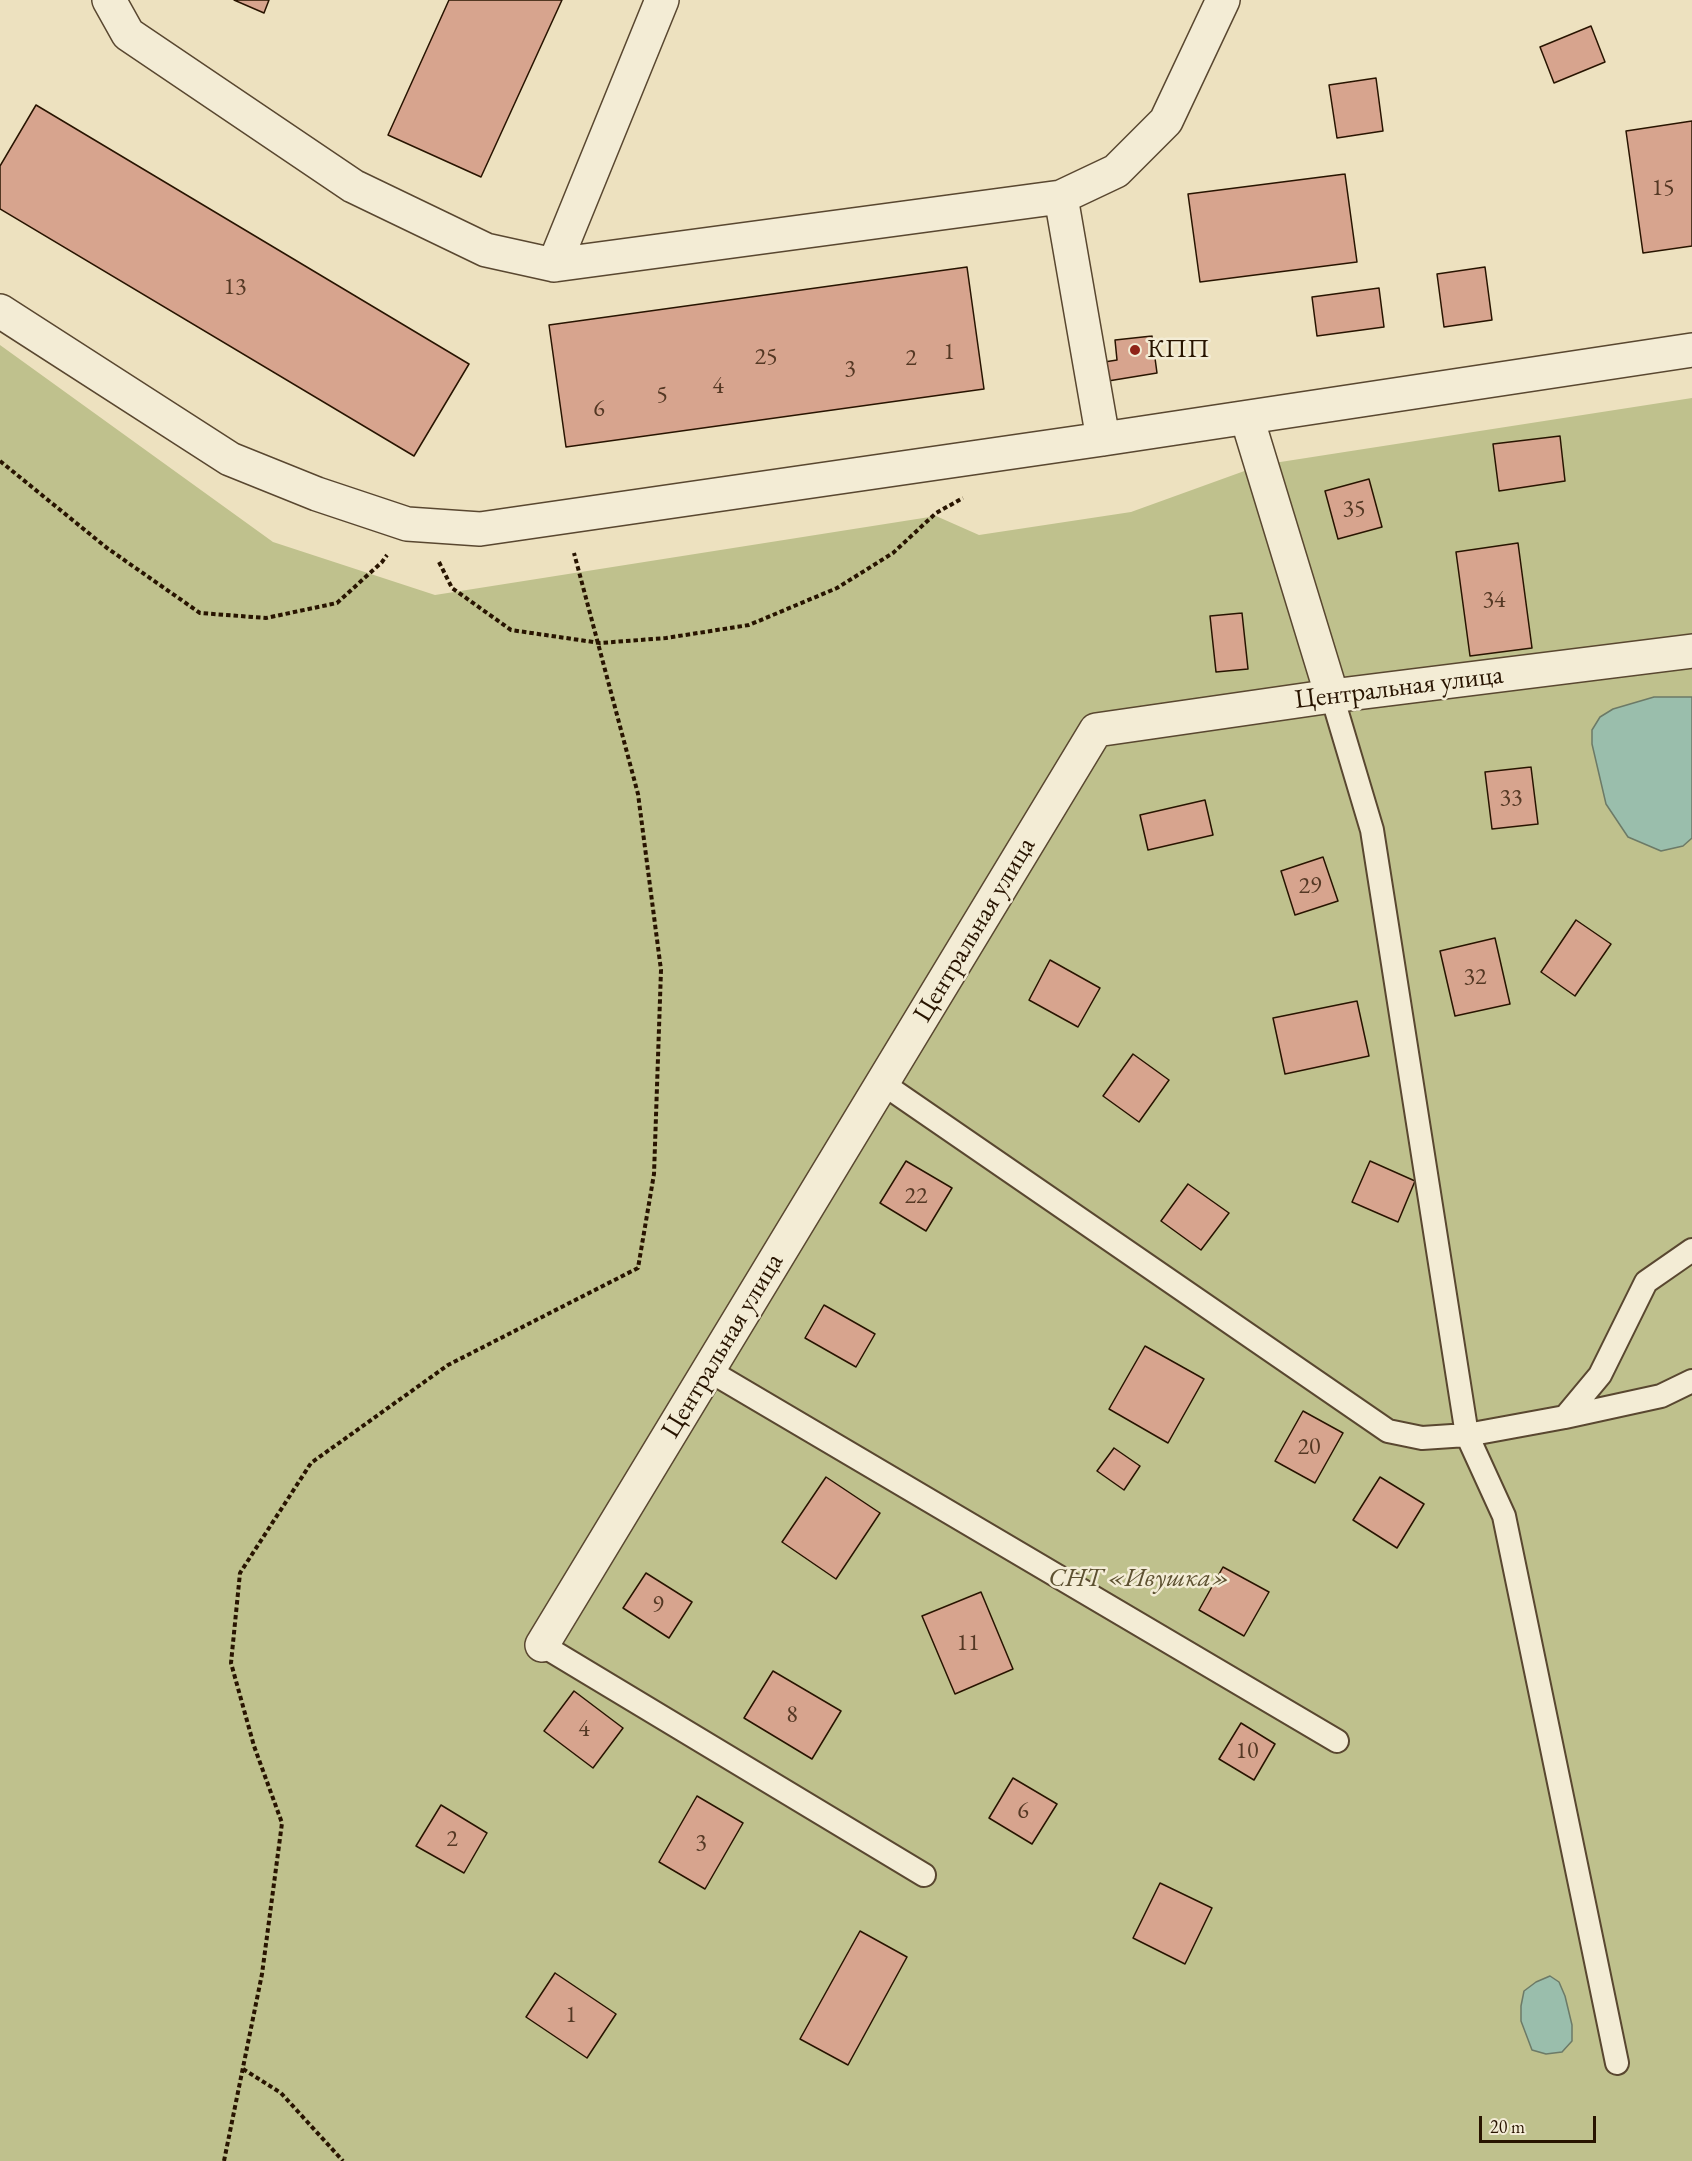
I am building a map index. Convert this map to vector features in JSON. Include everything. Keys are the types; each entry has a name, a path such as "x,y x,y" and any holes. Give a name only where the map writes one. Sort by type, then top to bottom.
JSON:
{"street":[{"path":"110,0 128,34 352,186 486,250 554,265 1061,197 1116,171 1166,121 1223,0"},
{"path":"554,265 662,0"},
{"path":"1061,197 1103,439"},
{"path":"0,311 230,459 317,494 407,524 480,529 1247,418 1692,350"},
{"path":"1247,418 1332,696"},
{"name":"Центральная улица","path":"542,1645 1096,730 1332,696 1692,651"}],"lane":[{"path":"1332,696 1372,830 1467,1435 1504,1516 1617,2063"},
{"path":"882,1083 1388,1431 1422,1438 1467,1435 1661,1396 1692,1381"},
{"path":"1565,1417 1600,1375 1646,1282 1692,1250"},
{"path":"708,1370 1337,1741"},
{"path":"542,1645 924,1875"}],"path":[{"path":"0,461 107,548 200,613 266,618 337,603 382,562 407,524"},
{"path":"439,564 452,588 511,630 600,643 666,638 748,625 837,588 893,553 936,513 971,494"},
{"path":"224,2161 262,1974 282,1823 254,1746 231,1663 240,1573 311,1463 448,1365 638,1268 654,1174 661,970 638,794 600,643 564,518"},
{"path":"243,2069 281,2093 343,2161"}],"green space":[{"name":"СНТ «Ивушка»","path":"0,345 273,542 435,595 936,516 979,535 1131,512 1261,465 1692,398 1692,2161 0,2161"}],"shaded area":[{"path":"1654,697 1692,697 1692,838 1683,846 1661,851 1628,837 1606,804 1592,744 1592,730 1600,717 1613,709"},
{"path":"1550,1976 1559,1982 1565,1996 1572,2025 1572,2041 1562,2052 1546,2054 1532,2050 1521,2021 1521,2006 1524,1991"}],"building":[{"path":"234,0 269,0 264,13"},
{"path":"449,0 562,0 481,177 388,135"},
{"path":"1591,26 1605,62 1554,83 1540,47"},
{"path":"1376,78 1383,131 1337,138 1329,85"},
{"path":"36,105 469,364 414,456 0,209 0,166"},
{"path":"1692,121 1692,246 1643,253 1626,131"},
{"path":"1345,174 1357,262 1200,282 1188,194"},
{"path":"967,267 984,389 566,447 549,325"},
{"path":"1485,267 1492,320 1444,327 1437,274"},
{"path":"1379,288 1384,327 1317,336 1312,297"},
{"name":"КПП","path":"1152,336 1157,373 1102,382 1098,363 1117,360 1115,340"},
{"path":"1560,436 1565,481 1499,491 1493,444"},
{"path":"1369,479 1382,527 1338,539 1325,491"},
{"path":"1518,543 1532,648 1470,656 1456,552"},
{"path":"1242,613 1248,669 1216,672 1210,616"},
{"path":"1531,767 1538,824 1492,829 1485,772"},
{"path":"1205,800 1213,835 1148,850 1140,815"},
{"path":"1323,857 1338,901 1295,915 1281,871"},
{"path":"1576,920 1611,944 1575,996 1541,972"},
{"path":"1495,938 1510,1004 1455,1016 1440,951"},
{"path":"1050,960 1100,988 1078,1027 1029,1000"},
{"path":"1357,1001 1369,1056 1285,1074 1273,1018"},
{"path":"1133,1054 1169,1080 1139,1122 1103,1096"},
{"path":"906,1161 952,1188 926,1231 880,1203"},
{"path":"1370,1161 1415,1181 1398,1222 1352,1202"},
{"path":"1188,1184 1229,1213 1201,1250 1161,1221"},
{"path":"824,1305 875,1334 856,1367 805,1338"},
{"path":"1145,1346 1204,1379 1168,1443 1109,1409"},
{"path":"1303,1411 1343,1433 1315,1483 1275,1461"},
{"path":"1114,1448 1140,1466 1124,1490 1097,1471"},
{"path":"826,1477 880,1513 836,1579 782,1542"},
{"path":"1380,1477 1424,1504 1397,1548 1353,1520"},
{"path":"1223,1567 1269,1592 1244,1636 1199,1610"},
{"path":"646,1573 692,1602 669,1638 623,1608"},
{"path":"981,1592 1013,1669 955,1694 922,1616"},
{"path":"773,1671 841,1711 812,1759 744,1718"},
{"path":"574,1691 623,1728 593,1768 544,1731"},
{"path":"1241,1723 1275,1744 1254,1780 1219,1759"},
{"path":"1013,1778 1057,1804 1032,1844 989,1818"},
{"path":"697,1796 743,1823 705,1889 659,1862"},
{"path":"441,1805 487,1833 464,1873 416,1846"},
{"path":"1160,1883 1212,1908 1185,1964 1133,1938"},
{"path":"860,1931 907,1957 848,2065 800,2039"},
{"path":"555,1973 616,2014 587,2058 526,2017"}],"place":[{"name":"КПП","path":"1135,350"}]}
